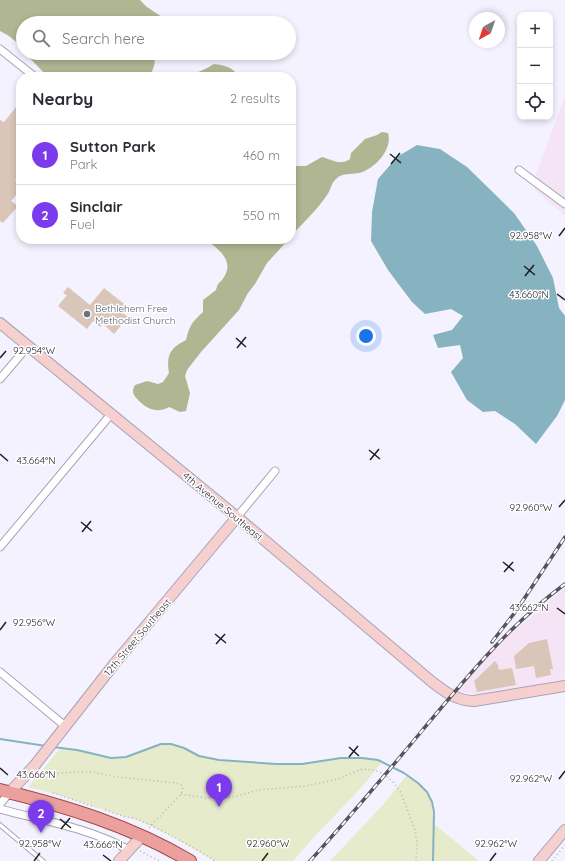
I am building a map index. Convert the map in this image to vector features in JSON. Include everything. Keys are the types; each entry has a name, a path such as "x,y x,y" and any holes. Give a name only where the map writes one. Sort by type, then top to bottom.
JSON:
{"main road":[{"path":"5,791 83,813 142,836 190,861"}],"street":[{"path":"0,49 29,72"},
{"path":"519,170 565,204"},
{"name":"4th Avenue Southeast","path":"0,322 112,413 445,692 461,700 474,701 565,686"},
{"path":"0,379 28,346"},
{"path":"0,547 112,413"},
{"name":"12th Street Southeast","path":"0,804 5,791 36,770 62,730 120,657 275,471"},
{"path":"0,672 62,730"},
{"path":"0,809 85,831 129,850"},
{"path":"539,861 565,830"},
{"path":"119,861 142,836"}],"lane":[{"path":"0,825 43,861"},
{"path":"34,861 38,857"}],"path":[{"path":"181,794 206,798 234,797 258,790 306,786 338,778 362,769 375,770 384,774 400,791 415,830 417,843 416,861"},
{"path":"36,770 42,775 92,772 118,777 176,783 181,785 183,787 181,794 142,836"},
{"path":"151,825 215,861"},
{"path":"552,861 565,845"},
{"path":"140,851 160,861"}],"shaded area":[{"path":"565,96 565,216 535,190 535,177"},
{"path":"565,588 565,679 482,695 455,691 484,656"}],"green space":[{"path":"0,0 140,0 147,7 160,16 16,16 16,42 0,31"},
{"path":"32,60 154,60 155,62 152,72 43,72"},
{"path":"214,64 225,66 235,72 199,72"},
{"path":"382,132 388,133 389,139 385,152 377,163 365,171 344,175 336,179 319,206 296,231 296,166 306,166 322,157 336,162 346,161 350,159 351,153 365,139"},
{"path":"212,244 284,244 267,263 239,310 201,352 187,370 185,376 190,393 186,411 180,412 169,407 161,410 150,409 140,402 134,395 133,389 135,385 147,381 158,384 163,382 169,373 168,361 170,353 176,346 186,340 188,331 192,324 203,312 203,300 216,290 223,279 227,271 226,260"},
{"path":"161,744 178,746 201,756 244,763 289,764 349,758 373,759 382,762 361,788 293,861 215,861 171,836 136,819 28,787 60,749 77,750 111,758 126,757"},
{"path":"407,775 420,785 428,795 432,807 433,823 479,861 330,861 382,806"}],"water":[{"path":"417,145 440,149 467,167 514,213 537,246 553,278 559,308 565,316 565,400 557,416 536,444 515,424 495,411 483,412 467,400 451,372 463,358 460,345 438,348 433,335 452,330 463,316 451,309 425,314 412,302 388,270 371,241 372,212 378,179 397,157"}],"building":[{"path":"16,107 16,195 11,201 16,205 16,208 3,223 0,221 0,120 4,122"},
{"path":"68,287 90,305 104,288 128,307 123,313 128,317 114,334 103,324 100,327 93,321 87,329 58,306 67,295 63,293"},
{"path":"547,639 553,669 550,669 551,675 536,678 534,666 516,669 514,656 529,643"},
{"path":"495,661 499,670 512,668 516,685 477,692 474,681"}],"waterway":[{"path":"0,739 46,746"},
{"path":"53,747 77,750 111,758 126,757 161,744 171,744 184,748 199,756 219,760 276,764 302,764 341,758 378,760 404,773 418,783 427,792 432,802 434,812 433,861"}],"railway":[{"path":"492,642 516,611 565,537"},
{"path":"310,861 488,654 525,617 565,584"}],"place":[{"name":"Bethlehem Free Methodist Church","path":"87,314"},
{"name":"Sutton Park","path":"219,807"},
{"name":"Sinclair","path":"41,833"}]}
